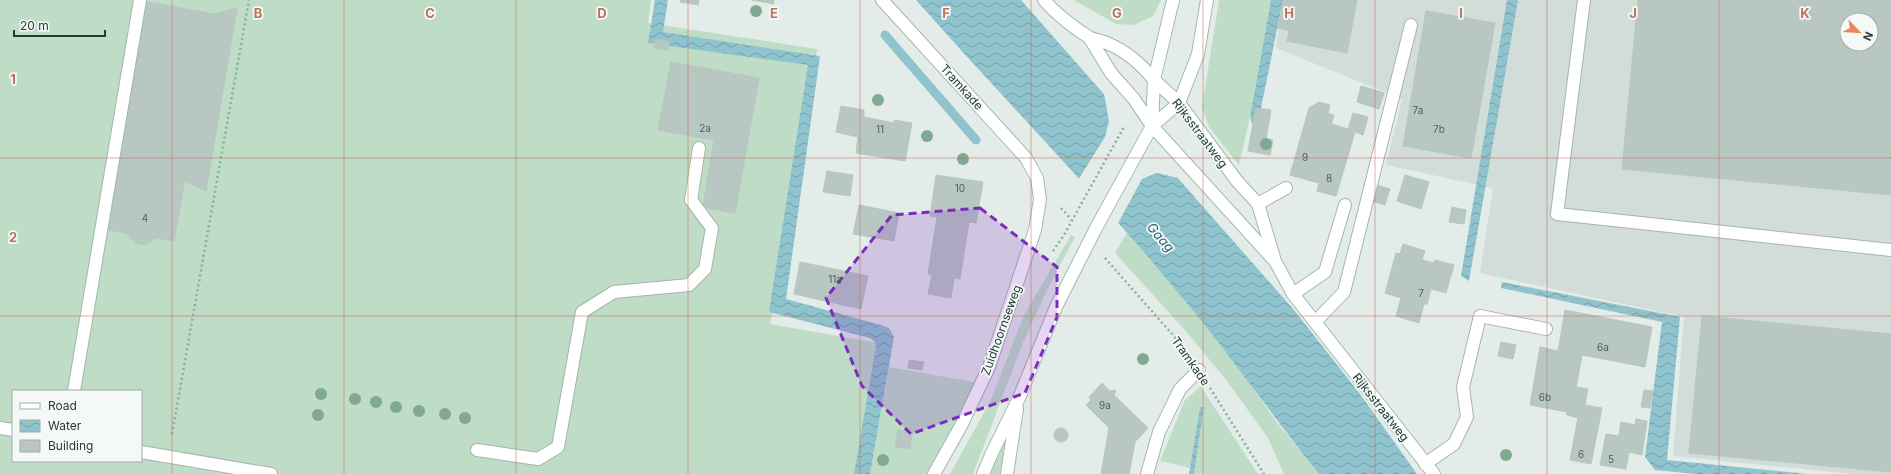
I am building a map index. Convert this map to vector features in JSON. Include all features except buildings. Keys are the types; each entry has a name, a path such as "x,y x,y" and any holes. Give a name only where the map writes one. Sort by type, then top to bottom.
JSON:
{"street":[{"path":"74,390 140,0"},
{"name":"Tramkade","path":"882,0 1026,158 1037,178"},
{"name":"Rijksstraatweg","path":"1044,0 1050,7 1089,37 1109,44 1139,62 1154,80 1179,103 1232,175 1258,204 1275,261 1292,294 1434,474"},
{"path":"1152,126 1154,80 1173,0"},
{"path":"983,474 1019,398 1056,307 1096,228 1152,126 1179,103 1198,54 1207,0"},
{"path":"1584,0 1557,214 1891,250"},
{"path":"1315,322 1344,292 1411,25"},
{"name":"Rijksstraatweg","path":"1089,37 1111,73 1134,99 1152,126 1275,261"},
{"path":"477,450 538,459 558,447 582,312 614,292 689,285 705,269 712,228 691,200 699,148"},
{"name":"Zuidhoornseweg","path":"934,474 962,424 992,360 1035,230 1040,199 1037,178"},
{"path":"1258,204 1286,188"},
{"path":"1292,294 1325,272 1344,205"},
{"path":"1425,464 1454,444 1467,417 1463,387 1480,316 1546,329"},
{"path":"1147,474 1159,432 1180,390 1199,370"},
{"path":"1007,474 1019,398"},
{"path":"0,428 12,430"},
{"path":"142,452 271,474"}],"path":[{"path":"168,457 250,0"},
{"path":"1077,208 1127,120"},
{"path":"1067,214 1072,219"},
{"name":"Tramkade","path":"1104,257 1187,351 1264,474"}],"highlighted area":[{"path":"980,208 1057,267 1057,317 1025,393 911,434 862,386 826,298 892,215"}],"shaded area":[{"path":"1282,0 1891,0 1891,474 1852,474 1673,456 1684,317 1480,273 1493,188 1386,165 1402,99 1276,48"}],"green space":[{"path":"0,0 651,0 648,23 817,49 770,324 883,344 860,474 0,474"},
{"path":"1074,0 1161,0 1153,16 1134,25 1116,24"},
{"path":"1219,0 1271,0 1250,117 1239,165 1209,127 1202,107"},
{"path":"1127,233 1176,289 1241,371 1275,420 1319,474 1284,474 1268,438 1227,381 1184,329 1115,253"},
{"path":"1071,235 1075,237 1047,290 1022,345 973,474 950,474 990,402 1024,315"},
{"path":"889,367 974,382 967,403 926,474 870,474"},
{"path":"1201,386 1258,474 1194,474 1204,407 1200,407 1190,468 1160,461 1185,400"},
{"path":"1003,442 1008,444 1000,474 991,474"}],"water":[{"path":"655,0 668,0 663,32 820,56 786,299 881,325 889,328 894,337 870,474 854,474 876,346 874,341 870,338 769,312 808,65 648,43"},
{"name":"Gaag","path":"916,0 1021,0 1294,310 1360,394 1417,474 1319,474 1194,312 1144,252"},
{"path":"1271,0 1283,0 1258,121 1252,124 1250,117"},
{"path":"1507,0 1518,0 1469,281 1461,276"},
{"path":"1502,282 1680,317 1667,460 1807,474 1696,474 1655,470 1645,457 1662,322 1501,288"},
{"path":"1200,407 1204,407 1194,474 1189,474"}],"pier":[{"path":"1104,93 1178,178 1157,173 1142,179 1117,225 1078,180 1105,137 1109,121"}],"waterway":[{"path":"885,35 976,140"}]}
